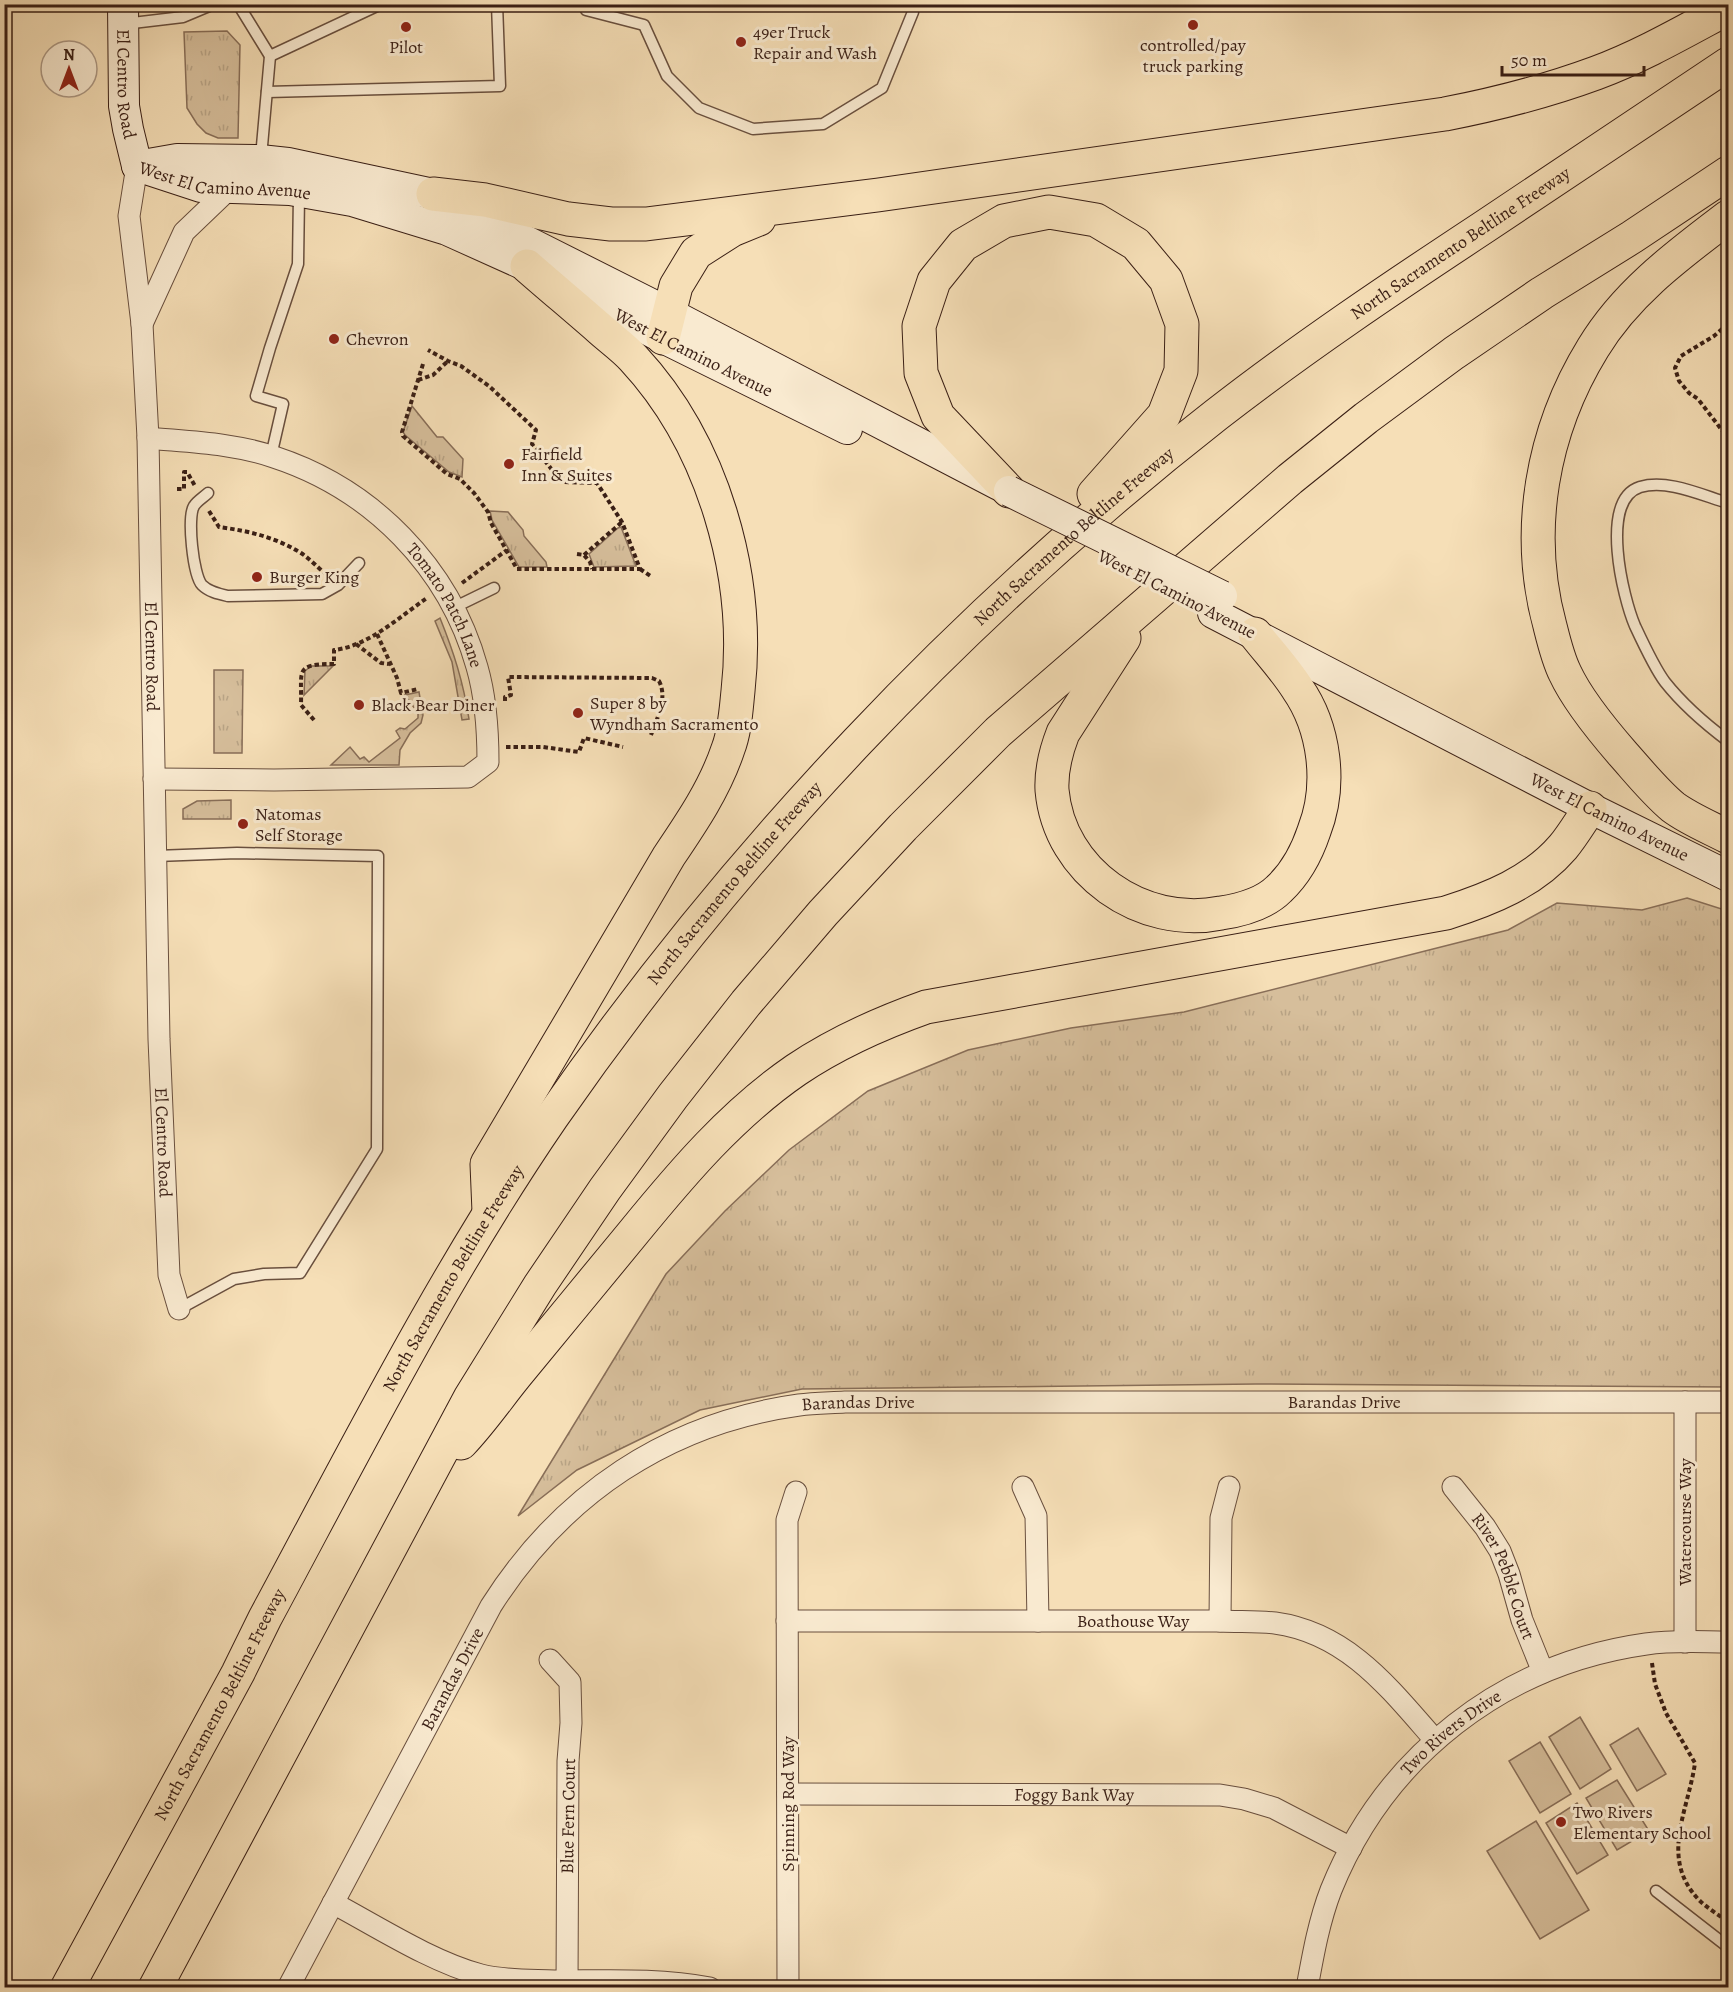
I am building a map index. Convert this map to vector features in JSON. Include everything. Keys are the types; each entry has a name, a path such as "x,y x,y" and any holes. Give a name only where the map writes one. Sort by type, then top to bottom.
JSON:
{"highway":[{"path":"433,194 485,200 568,219 646,225 878,195 1487,106 1540,92 1598,72 1656,46 1728,8"},
{"name":"North Sacramento Beltline Freeway","path":"67,1988 442,1291 489,1212 552,1117 607,1041 740,873 878,720 1022,577 1124,490 1312,343 1416,270 1728,64"},
{"path":"155,1988 470,1398 540,1285 605,1189 659,1115 746,1003 823,913 998,732 1290,479 1366,418 1454,353 1542,293 1728,174"},
{"path":"666,326 676,286 696,253 732,230 756,220 878,195"},
{"path":"1006,498 938,416 921,373 919,326 934,281 963,245 1004,221 1050,212 1096,220 1136,244 1166,280 1182,324 1181,371 1164,415 1022,577"},
{"path":"1728,217 1648,281 1620,310 1593,346 1572,385 1550,446 1539,501 1538,529 1540,577 1546,614 1565,674 1608,737 1642,776 1674,807 1728,837"},
{"path":"489,1212 487,1164 718,776 729,746 740,674 740,623 737,590 728,542 702,466 680,423 653,382 632,357 527,266"},
{"path":"1148,602 1074,712 1063,733 1057,750 1052,789 1063,835 1080,861 1112,890 1134,903 1158,912 1183,916 1211,916 1256,903 1278,890 1295,869 1317,825 1323,799 1324,768 1318,732 1298,688 1255,634"},
{"path":"430,1475 482,1421 515,1376 683,1173 748,1107 820,1055 859,1034 926,1007 1446,913 1515,886 1546,864 1564,846 1593,800"}],"main road":[{"name":"El Centro Road","path":"123,14 124,106 137,166"},
{"name":"West El Camino Avenue","path":"137,166 177,159 260,160 288,163 433,194 666,326 1217,604 1593,800 1728,876"},
{"name":"West El Camino Avenue","path":"137,166 201,187 298,192 352,201 447,230 666,326"},
{"name":"West El Camino Avenue","path":"1217,604 1255,634 1593,800 1728,854"}],"street":[{"name":"El Centro Road","path":"137,166 129,216 142,324 148,438 159,1039 169,1275 179,1309"},
{"path":"142,324 184,232 230,188"},
{"name":"Tomato Patch Lane","path":"148,438 230,446 297,465 353,495 395,529 430,568 468,640 478,668 486,714 488,762 468,777 274,780 154,778"},
{"name":"Barandas Drive","path":"288,1988 491,1606 507,1581 534,1546 565,1514 598,1486 635,1461 715,1424 757,1412 800,1404 845,1402 1728,1402"},
{"name":"Watercourse Way","path":"1685,1402 1685,1642"},
{"path":"1023,1487 1036,1516 1038,1621"},
{"path":"1220,1621 1221,1518 1229,1487"},
{"name":"River Pebble Court","path":"1453,1487 1485,1527 1500,1551 1522,1620 1543,1672"},
{"name":"Spinning Rod Way","path":"788,1988 787,1520 796,1492"},
{"name":"Boathouse Way","path":"787,1621 1275,1623 1299,1628 1323,1637 1350,1652 1374,1672 1435,1740"},
{"name":"Two Rivers Drive","path":"1307,1988 1321,1923 1331,1891 1351,1848 1384,1796 1405,1770 1435,1740 1500,1693 1543,1672 1600,1653 1647,1644 1728,1642"},
{"name":"Blue Fern Court","path":"550,1659 570,1682 567,1984"},
{"name":"Foggy Bank Way","path":"788,1794 1220,1795 1274,1808 1351,1848"},
{"path":"333,1903 455,1966 482,1975 567,1984 683,1982 710,1988"}],"lane":[{"path":"123,14 183,17 214,4"},
{"path":"238,4 270,56 260,160"},
{"path":"270,56 381,4"},
{"path":"267,92 500,86 497,4"},
{"path":"586,10 644,25 667,76 699,108 753,129 823,124 882,88 913,12 913,4"},
{"path":"271,456 283,404 256,396 298,264 298,192"},
{"path":"1728,503 1674,487 1653,485 1637,488 1621,503 1617,526 1620,570 1635,624 1664,681 1698,719 1728,741"},
{"path":"205,496 194,504 192,510 194,561 196,576 202,584 216,593 228,596 322,594 338,585 358,563"},
{"path":"453,608 494,588"},
{"path":"156,856 237,853 378,856 377,1149 300,1273 264,1274 234,1279 179,1309"},
{"path":"1656,1891 1728,1947"}],"path":[{"path":"1728,324 1681,356 1676,368 1679,381 1689,393 1698,399 1728,438"},
{"path":"428,350 461,366 489,386 536,430 532,444 560,479 564,482 597,483 622,522 640,569"},
{"path":"418,381 433,375 448,361"},
{"path":"423,364 403,435 447,474 460,479 474,493 488,512 491,523 517,569 640,569 652,577"},
{"path":"177,489 184,489 184,472 187,472 205,496 219,527 256,532 282,544 302,554 334,581"},
{"path":"584,555 622,522"},
{"path":"577,554 584,555 592,569"},
{"path":"314,720 301,705 302,674 305,668 311,664 334,664 334,650 376,634 397,678 401,693 418,689"},
{"path":"356,643 381,663 389,664"},
{"path":"505,704 505,697 511,695 508,677 652,678 659,681 663,688 663,701 651,735"},
{"path":"503,747 543,747 579,752 584,738 623,747"},
{"path":"1652,1659 1655,1684 1666,1713 1695,1763 1677,1838 1679,1862 1686,1883 1700,1901 1728,1922"}],"green space":[{"path":"227,31 240,45 238,138 218,138 206,133 187,108 184,32"},
{"path":"412,406 437,437 443,437 463,459 462,477 449,472 405,435 403,432"},
{"path":"490,511 508,512 546,562 547,567 519,567 492,520"},
{"path":"621,527 636,566 594,567 589,554"},
{"path":"440,618 457,667 469,719 462,720 452,662 435,621"},
{"path":"311,666 333,666 304,695 305,671"},
{"path":"214,670 243,670 242,753 214,753"},
{"path":"419,692 423,715 421,723 410,733 400,750 399,765 331,765 350,747 360,759 364,757 369,762 400,738 396,731 400,728 405,729 418,718 418,713 405,695"},
{"path":"231,800 231,819 183,819 183,809 197,801"},
{"path":"1687,898 1728,911 1728,1387 1256,1384 802,1389 700,1410 577,1470 518,1516 666,1274 725,1211 789,1150 868,1091 968,1050 1071,1028 1184,1012 1508,930 1557,903 1642,910"},
{"path":"1580,1717 1611,1769 1580,1789 1549,1737"},
{"path":"1638,1728 1666,1774 1637,1791 1610,1745"},
{"path":"1540,1742 1571,1794 1540,1813 1509,1761"},
{"path":"1617,1780 1649,1831 1617,1850 1586,1798"},
{"path":"1577,1803 1608,1855 1577,1874 1546,1823"},
{"path":"1536,1821 1589,1910 1540,1939 1487,1851"}],"place":[{"name":"controlled/pay truck parking","path":"1193,25"},
{"name":"Pilot","path":"406,27"},
{"name":"49er Truck Repair and Wash","path":"741,42"},
{"name":"Chevron","path":"334,339"},
{"name":"Fairfield Inn & Suites","path":"509,464"},
{"name":"Burger King","path":"257,577"},
{"name":"Black Bear Diner","path":"359,705"},
{"name":"Super 8 by Wyndham Sacramento","path":"578,713"},
{"name":"Natomas Self Storage","path":"243,824"},
{"name":"Two Rivers Elementary School","path":"1561,1822"}]}
